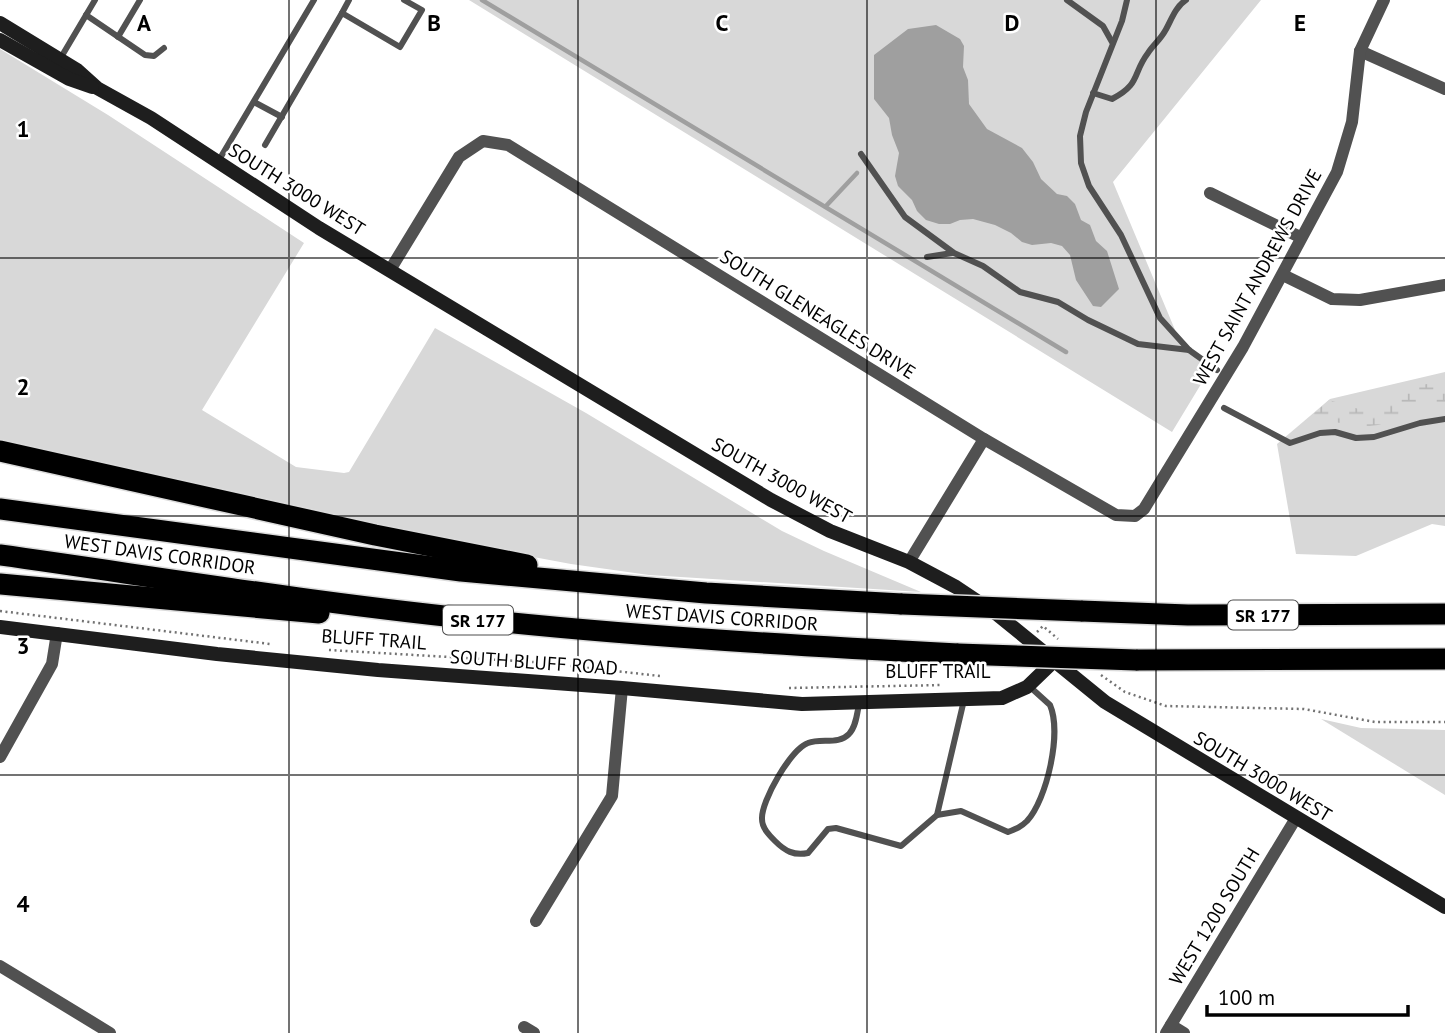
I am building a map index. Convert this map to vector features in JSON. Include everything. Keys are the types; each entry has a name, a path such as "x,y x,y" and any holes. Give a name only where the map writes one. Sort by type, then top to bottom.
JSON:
{"highway":[{"path":"0,452 362,533 549,569 614,585"},
{"name":"WEST DAVIS CORRIDOR","path":"0,509 461,571 794,599 1215,615 1445,614"},
{"name":"WEST DAVIS CORRIDOR","path":"0,555 397,611 639,635 958,654 1136,660 1445,659"},
{"path":"0,584 539,634 600,631"}],"main road":[{"name":"SOUTH 3000 WEST","path":"0,23 77,70 97,88"},
{"name":"SOUTH 3000 WEST","path":"0,40 69,79 97,88 151,118 390,270 771,500 830,531 909,562 977,600 1008,622 1087,689 1125,715 1445,908"},
{"name":"SOUTH BLUFF ROAD","path":"0,627 217,654 378,670 802,704 1002,698 1020,692 1054,661"}],"street":[{"name":"WEST SAINT ANDREWS DRIVE","path":"1135,516 1144,509 1223,381 1337,172 1352,122 1360,51 1384,0"},
{"path":"1360,51 1445,89"},
{"name":"SOUTH GLENEAGLES DRIVE","path":"390,270 459,157 483,141 508,145 984,439 1116,515 1135,516"},
{"path":"1210,193 1300,237"},
{"path":"1283,275 1332,299 1360,300 1445,285"},
{"path":"909,562 984,439"},
{"path":"0,757 52,664 57,633"},
{"path":"537,921 612,796 622,688"},
{"name":"WEST 1200 SOUTH","path":"1168,1029 1296,818"},
{"path":"0,966 110,1033"},
{"path":"1168,1029 1184,1033"}],"lane":[{"path":"60,59 95,0"},
{"path":"118,37 140,0"},
{"path":"218,162 314,0"},
{"path":"265,145 349,0"},
{"path":"342,13 400,47 422,10 404,0"},
{"path":"1067,0 1103,26 1112,42"},
{"path":"1127,0 1122,21 1093,93 1080,136 1082,163 1088,186 1122,235 1160,318 1189,350 1217,369"},
{"path":"1093,93 1112,99 1126,91 1137,78 1146,55 1185,0"},
{"path":"86,15 145,55 154,56 164,48"},
{"path":"254,102 282,117"},
{"path":"861,154 905,217 954,253 983,266 1020,292 1058,303 1138,344 1189,350"},
{"path":"927,257 954,253"},
{"path":"1224,408 1290,443 1327,432 1356,438 1374,437 1420,422 1445,419"},
{"path":"859,702 851,733 843,740 807,743 784,767 766,800 761,819 766,833 784,850 798,855 808,853 828,830 836,828 901,846 936,815 961,811 1008,832 1020,828 1029,818 1048,775 1054,743 1050,705 1028,686"},
{"path":"936,815 964,700"}],"path":[{"path":"0,611 280,645"},
{"path":"1043,626 1063,643"},
{"name":"BLUFF TRAIL","path":"328,650 534,662 671,678"},
{"path":"1093,669 1125,692 1166,706 1304,709 1375,722 1445,722"},
{"name":"BLUFF TRAIL","path":"780,688 944,685"}],"green space":[{"path":"469,0 1261,0 1113,182 1178,337 1212,366 1172,432"},
{"path":"0,49 108,115 304,243 202,410 296,467 349,472 435,328 586,413 782,531 921,592 649,575 571,564 410,534 0,442"},
{"path":"1445,372 1445,526 1432,524 1356,556 1296,554 1277,444 1330,399"},
{"path":"1436,383 1445,389 1445,410 1438,403 1430,403 1373,426 1346,424 1311,416 1329,400 1362,410 1383,406 1419,385"},
{"path":"1321,719 1361,728 1445,730 1445,795"}],"shaded area":[{"path":"936,25 960,39 964,46 963,67 968,80 969,104 987,129 1022,148 1041,179 1057,194 1067,196 1075,204 1081,220 1090,225 1096,241 1107,251 1119,289 1101,307 1093,306 1076,280 1070,255 1062,246 1022,242 995,225 973,219 950,224 926,220 898,186 895,176 899,153 889,118 874,99 874,55 908,29"}],"waterway":[{"path":"482,0 1066,352"},
{"path":"826,206 857,173"}]}
